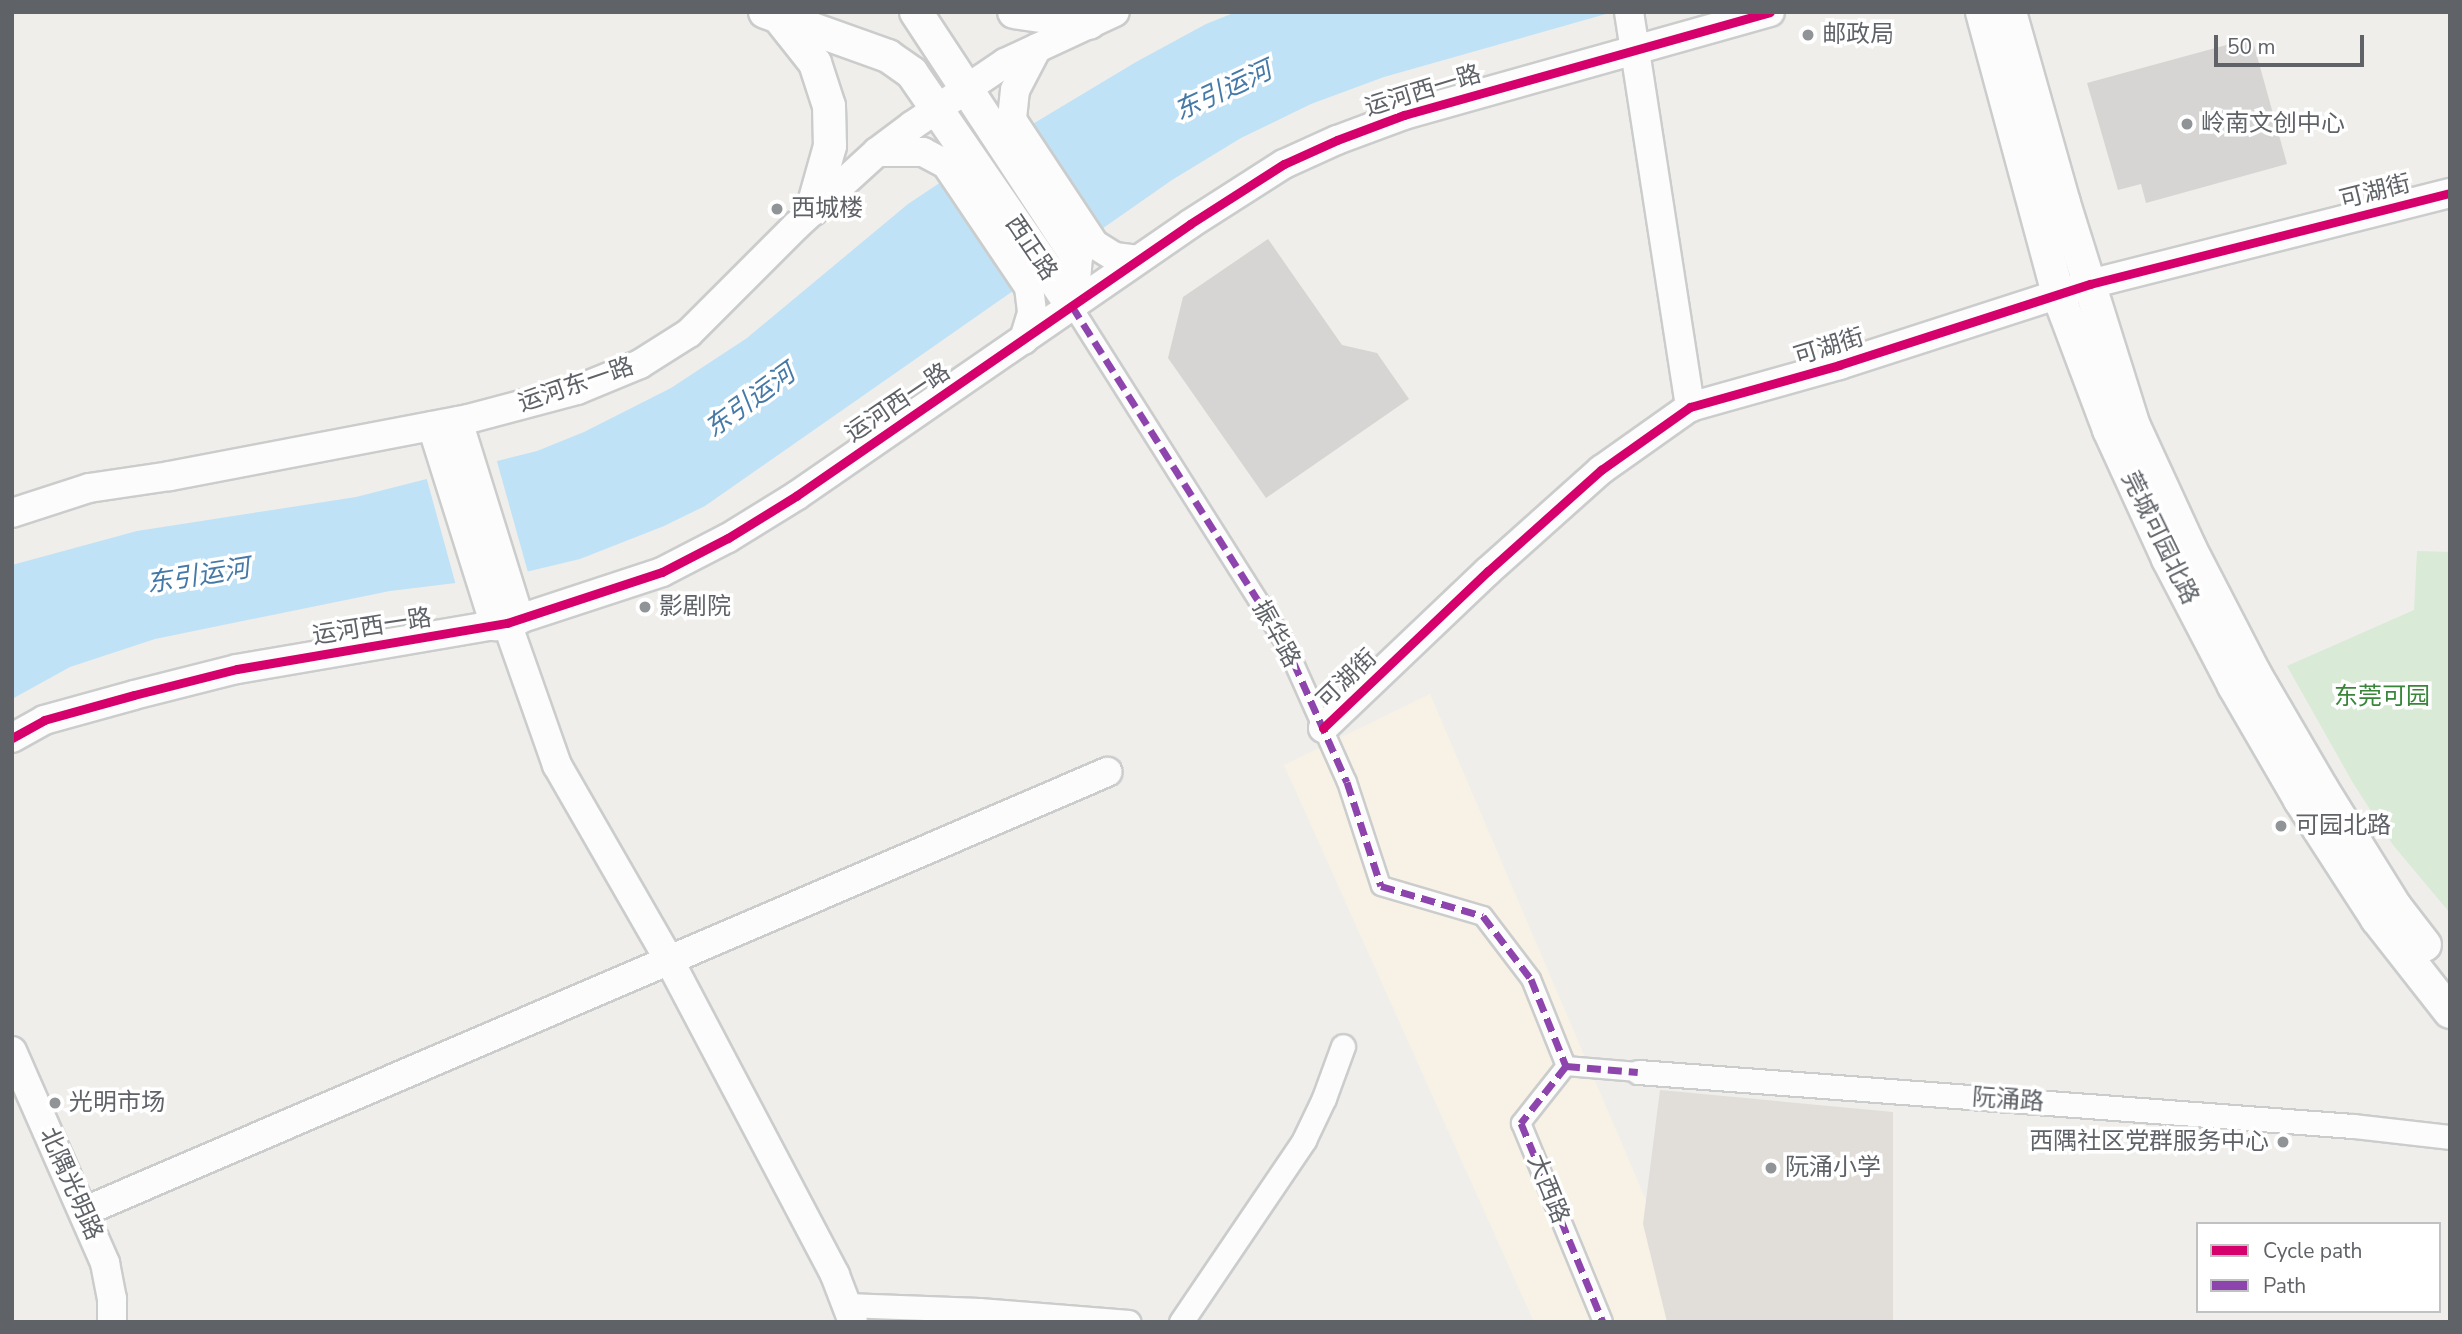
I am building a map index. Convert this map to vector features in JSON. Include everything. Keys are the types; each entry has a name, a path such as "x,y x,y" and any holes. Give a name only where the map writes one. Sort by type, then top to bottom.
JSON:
{"main road":[{"name":"西正路","path":"773,16 900,63 912,73 937,108 957,157 1038,281 1072,306 1085,250 1004,126 964,89 916,12"},
{"path":"1014,12 1102,18"},
{"name":"莞城可园北路","path":"1982,12 2058,294 2109,430 2168,559 2234,685 2300,800 2377,919 2450,1012"},
{"name":"莞城可园北路","path":"2010,12 2134,426 2202,571 2255,674 2320,787 2395,906 2450,977"},
{"path":"773,16 815,62 829,106 830,146 812,211"}],"street":[{"name":"运河西一路","path":"12,738 44,720 237,668 505,616 662,572 728,538 796,496 1237,192 1284,164 1337,140 1404,116 1770,12"},
{"path":"1630,16 1689,407"},
{"name":"运河东一路","path":"12,513 89,488 170,477 445,423 577,390 640,364 689,333 812,211 877,152 1005,63 1102,18"},
{"path":"1004,126 1015,90 1037,48"},
{"path":"877,152 923,152 957,157"},
{"name":"可湖街","path":"1323,728 1488,571 1601,470 1689,407 1839,365 2090,284 2450,193"},
{"path":"1085,250 1138,260"},
{"path":"1024,340 1038,281"},
{"name":"振华路","path":"1072,306 1285,643 1347,782 1381,886 1483,916 1531,979 1566,1066"},
{"path":"445,423 505,616 557,765 668,958 835,1275 850,1313 978,1310 1129,1322"},
{"path":"83,1212 668,958 1107,772"},
{"path":"1181,1322 1304,1140 1324,1098 1343,1046"},
{"name":"阮涌路","path":"1566,1066 2353,1126 2450,1137"},
{"name":"大西路","path":"1566,1066 1521,1123 1603,1322"},
{"name":"北隅光明路","path":"16,1069 105,1263 112,1299 112,1322"}],"shaded area":[{"path":"1430,694 1698,1322 1534,1322 1284,765"},
{"name":"阮涌小学","path":"1660,1090 1893,1112 1893,1322 1667,1322 1643,1224"}],"green space":[{"name":"东莞可园","path":"2417,551 2450,552 2450,913 2393,845 2353,783 2287,666 2414,610"}],"water":[{"name":"东引运河","path":"1236,12 1613,12 1384,77 1311,104 1241,138 1172,180 705,506 664,526 580,559 505,577 390,591 155,639 70,667 12,699 12,565 137,531 356,497 537,451 584,432 671,388 747,338 908,204 986,152 1136,62 1206,24"}],"pier":[{"path":"496,458 529,576 457,589 426,476"}],"building":[{"name":"岭南文创中心","path":"2252,38 2287,164 2146,203 2141,184 2118,190 2087,83"},
{"path":"1268,239 1342,345 1377,353 1409,399 1266,498 1168,358 1183,297"}],"marked path":[{"path":"1072,306 1285,643 1347,782 1381,886 1483,916 1531,979 1566,1066"},
{"path":"1566,1066 1521,1123 1603,1322"},
{"path":"1566,1066 1638,1072"}],"cycle path":[{"path":"12,738 44,720 134,695 237,669 507,623 662,572 728,538 796,496 1190,224 1284,164 1337,140 1404,115 1770,12"},
{"path":"1323,728 1488,571 1601,470 1690,407 1839,365 2090,284 2450,193"}],"place":[{"name":"邮政局","path":"1808,35"},
{"name":"岭南文创中心","path":"2187,124"},
{"name":"西城楼","path":"777,209"},
{"name":"影剧院","path":"645,607"},
{"name":"可园北路","path":"2281,826"},
{"name":"光明市场","path":"55,1103"},
{"name":"西隅社区党群服务中心","path":"2283,1142"},
{"name":"阮涌小学","path":"1771,1168"}]}
